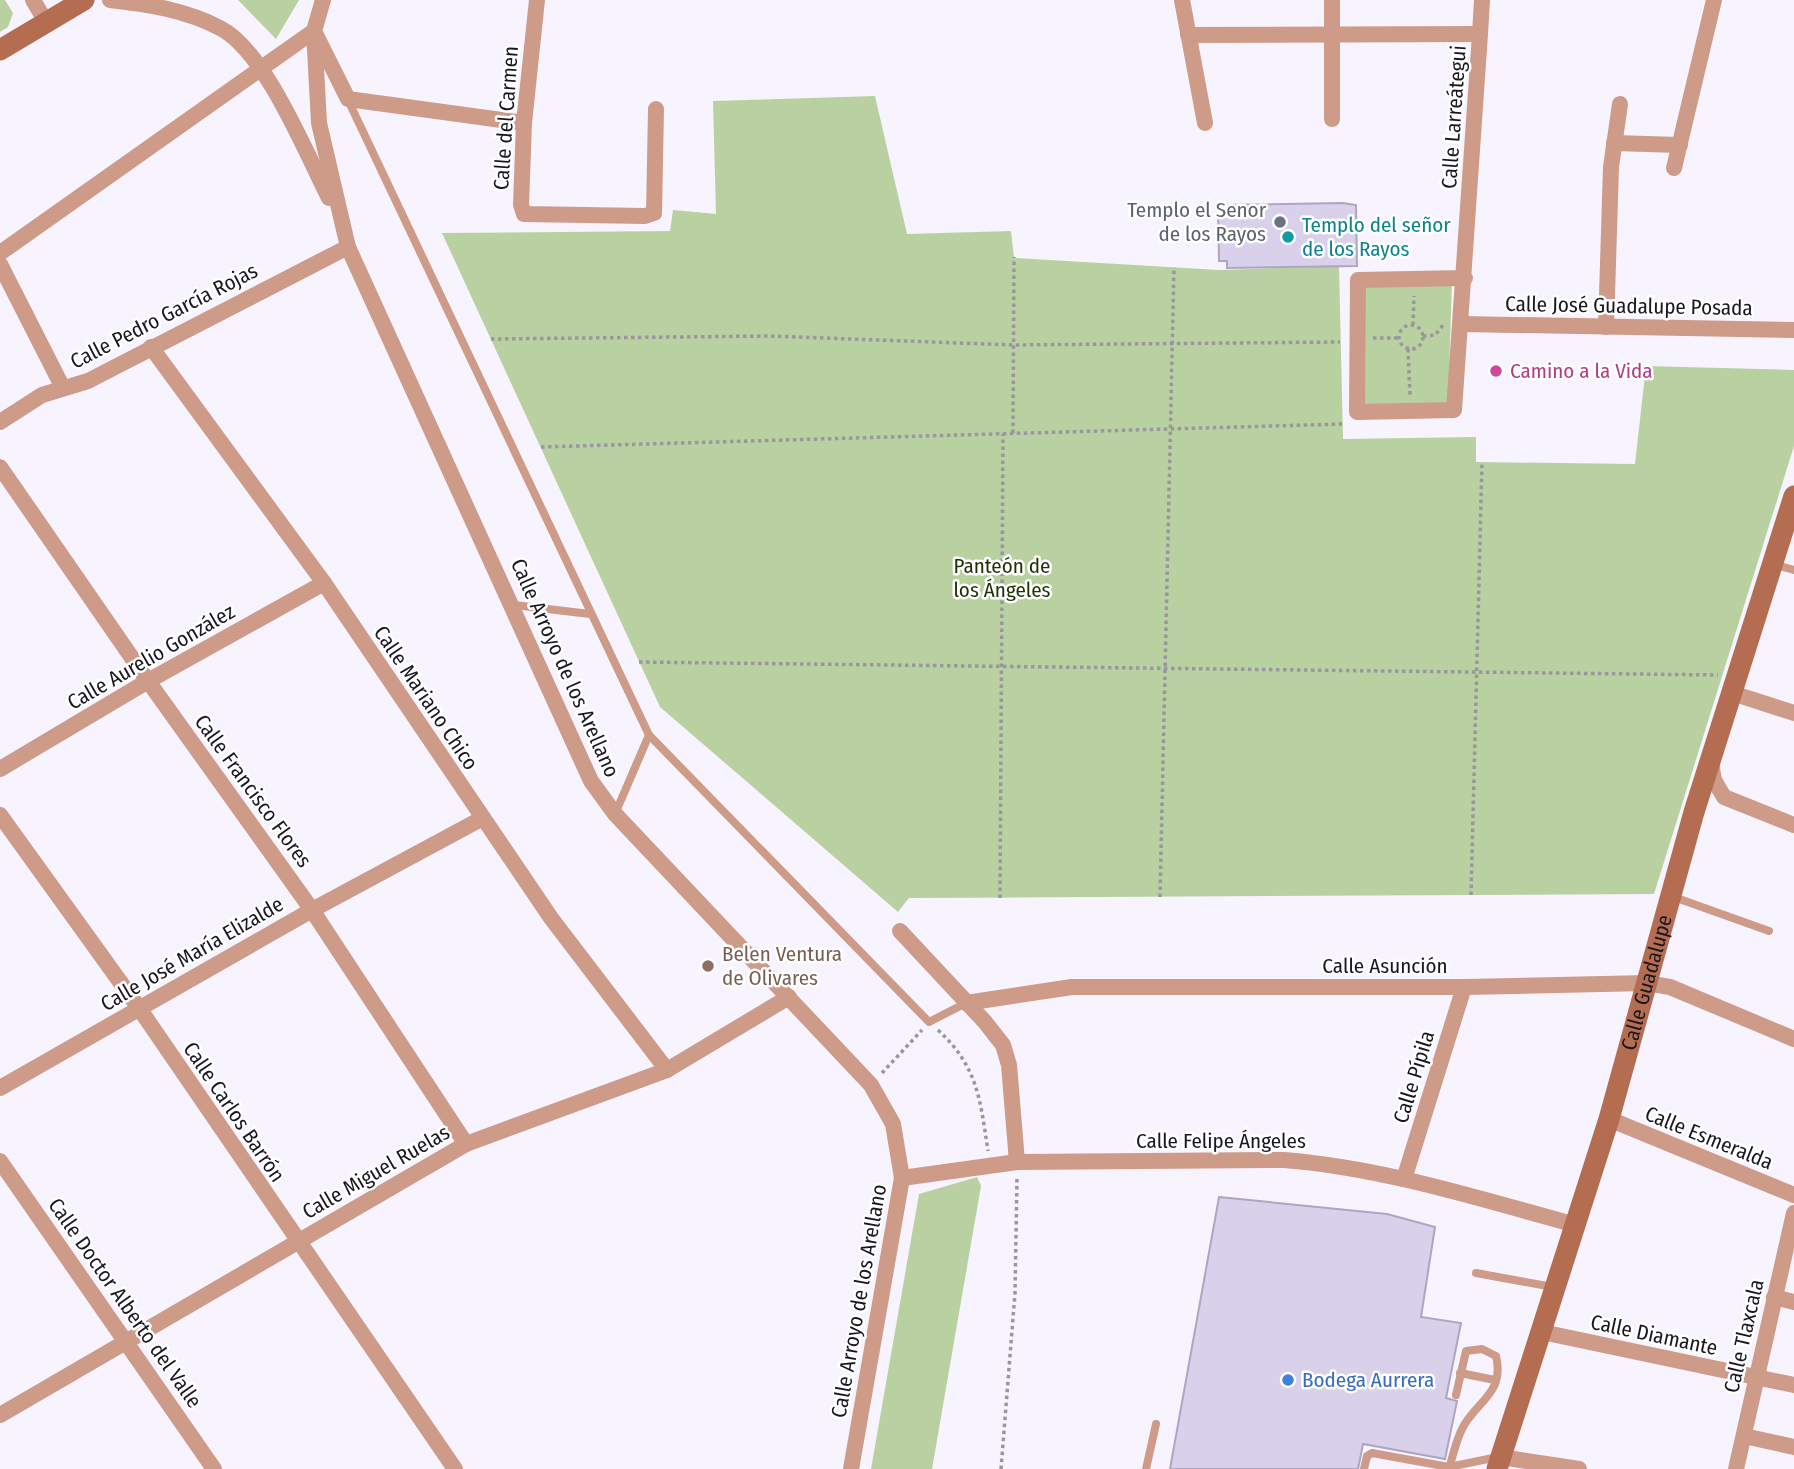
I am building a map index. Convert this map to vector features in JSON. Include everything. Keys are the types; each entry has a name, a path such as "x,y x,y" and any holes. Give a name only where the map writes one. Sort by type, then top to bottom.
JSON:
{"street":[{"path":"33,0 46,22"},
{"path":"0,50 84,0"},
{"name":"Calle Arroyo de los Arellano","path":"110,0 171,11 222,28 264,69 339,219"},
{"path":"0,253 264,69 314,31 323,0"},
{"name":"Calle del Carmen","path":"537,0 524,122 521,205 524,214 645,216 654,213 656,109"},
{"path":"1182,0 1205,123"},
{"path":"1332,0 1332,119"},
{"name":"Calle Larreátegui","path":"1465,278 1358,280 1357,412 1454,410 1462,324 1465,278 1482,0"},
{"path":"1674,168 1714,0"},
{"name":"Calle Arroyo de los Arellano","path":"314,31 348,99"},
{"name":"Calle Arroyo de los Arellano","path":"314,31 319,123 339,219 348,247 514,605 591,781 615,814 871,1084 887,1108 893,1124 902,1178 851,1469"},
{"path":"1188,35 1331,32 1480,34"},
{"path":"348,99 524,122"},
{"path":"1606,327 1614,143 1620,104"},
{"path":"1614,143 1680,145"},
{"name":"Calle Pedro García Rojas","path":"0,422 42,395 88,381 348,247"},
{"path":"0,264 62,388"},
{"name":"Calle José Guadalupe Posada","path":"1462,324 1794,330"},
{"name":"Calle Mariano Chico","path":"150,347 324,583 551,919 667,1070"},
{"name":"Calle Francisco Flores","path":"0,467 148,681 312,910 466,1144"},
{"name":"Calle Guadalupe","path":"1499,1463 1609,1119 1694,812 1711,763 1727,684 1772,565 1794,496"},
{"name":"Calle Aurelio González","path":"0,769 148,681 324,583"},
{"path":"1727,684 1794,713"},
{"path":"1711,763 1714,780 1724,797 1794,825"},
{"path":"1694,812 1724,797"},
{"name":"Calle Carlos Barrón","path":"0,815 139,1008 297,1243 454,1469"},
{"name":"Calle José María Elizalde","path":"0,1088 312,910 481,819"},
{"path":"900,931 1003,1045 1009,1065 1017,1162"},
{"name":"Calle Asunción","path":"966,1003 1072,987 1464,987 1647,983 1670,987 1794,1039"},
{"name":"Calle Pípila","path":"1404,1179 1464,987"},
{"name":"Calle Miguel Ruelas","path":"0,1415 466,1144 667,1070 789,997"},
{"name":"Calle Esmeralda","path":"1609,1119 1794,1195"},
{"name":"Calle Felipe Ángeles","path":"902,1178 1017,1162 1284,1160 1319,1163 1404,1179 1576,1225"},
{"name":"Calle Doctor Alberto del Valle","path":"0,1161 214,1469"},
{"name":"Calle Tlaxcala","path":"1736,1469 1794,1213"},
{"path":"1774,1297 1794,1302"},
{"name":"Calle Diamante","path":"1542,1332 1794,1385"},
{"path":"1744,1436 1794,1447"},
{"path":"1499,1463 1579,1469"}],"lane":[{"name":"Calle Arroyo de los Arellano","path":"348,99 649,735 929,1022"},
{"path":"1772,565 1794,570"},
{"path":"514,605 590,614"},
{"path":"615,814 649,735"},
{"path":"1671,896 1769,931"},
{"path":"929,1022 966,1003"},
{"path":"1476,1273 1556,1287"},
{"path":"1449,1468 1462,1429 1492,1393 1496,1356 1482,1349 1466,1351 1456,1395"},
{"path":"1460,1373 1495,1380"},
{"path":"1146,1469 1156,1424"},
{"path":"1364,1469 1367,1456 1372,1453 1449,1468 1499,1463"}],"path":[{"path":"1013,433 1014,257"},
{"path":"1160,897 1174,267"},
{"path":"1413,325 1415,278"},
{"path":"1413,325 1420,329 1423,336 1419,346 1408,349 1402,345 1399,338 1402,330 1413,325"},
{"path":"1423,336 1435,335"},
{"path":"491,339 770,336 1013,345 1340,342"},
{"path":"1357,338 1399,338"},
{"path":"1408,349 1410,413"},
{"path":"541,447 1342,424"},
{"path":"1000,898 1003,433"},
{"path":"1471,895 1482,462"},
{"path":"639,662 1476,673 1727,684"},
{"path":"871,1084 929,1022 960,1051 980,1095 990,1166"},
{"path":"1001,1469 1015,1293 1017,1162"}],"green space":[{"path":"0,0 5,0 13,13 8,27 0,32"},
{"path":"238,0 299,0 276,39"},
{"name":"Panteón de los Ángeles","path":"875,96 907,234 1011,231 1014,258 1219,270 1339,266 1343,439 1476,437 1476,462 1635,464 1646,366 1794,370 1794,446 1654,894 909,898 898,912 660,707 442,233 670,231 673,210 716,214 713,101"},
{"path":"1452,282 1448,405 1362,407 1363,284"},
{"path":"977,1177 981,1186 932,1469 871,1469 919,1194"}],"building":[{"name":"Templo del señor de los Rayos","path":"1218,205 1356,205 1357,266 1227,268 1227,261 1219,261"},
{"path":"1219,1197 1387,1214 1435,1227 1421,1317 1461,1323 1446,1398 1457,1401 1445,1459 1363,1444 1358,1469 1170,1469"}],"place":[{"name":"Templo el Senor de los Rayos","path":"1280,222"},
{"name":"Templo del señor de los Rayos","path":"1288,237"},
{"name":"Camino a la Vida","path":"1496,371"},
{"name":"Belen Ventura de Olivares","path":"708,966"},
{"name":"Bodega Aurrera","path":"1288,1380"}]}
